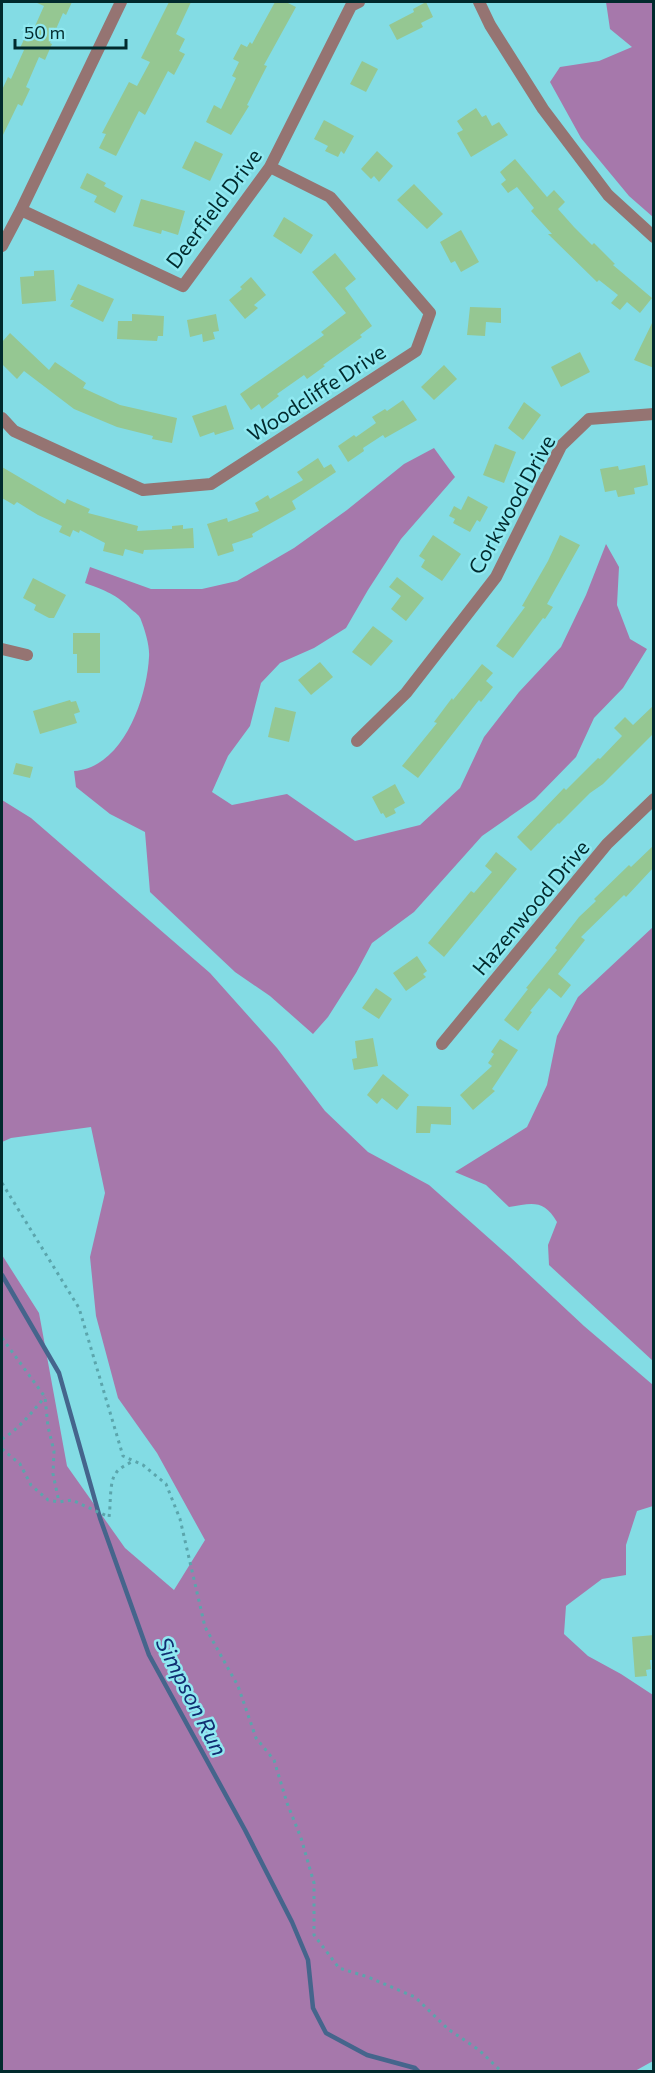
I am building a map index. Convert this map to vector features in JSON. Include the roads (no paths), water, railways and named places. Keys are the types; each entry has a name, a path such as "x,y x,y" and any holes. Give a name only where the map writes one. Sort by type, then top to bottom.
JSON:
{"street":[{"path":"2,246 121,2"},
{"name":"Deerfield Drive","path":"21,210 183,286 270,167 351,6 359,2"},
{"path":"479,2 490,25 543,109 608,195 654,237"},
{"name":"Woodcliffe Drive","path":"2,418 14,430 143,490 211,484 416,351 430,313 330,197 270,167"},
{"name":"Corkwood Drive","path":"357,741 406,693 496,577 561,446 589,419 654,414"},
{"path":"2,649 27,655"},
{"name":"Hazenwood Drive","path":"442,1044 607,844 654,799"}],"waterway":[{"name":"Simpson Run","path":"2,1275 59,1373 100,1518 149,1655 245,1830 292,1922 308,1960 313,2008 326,2033 367,2055 415,2068 419,2072"}]}
